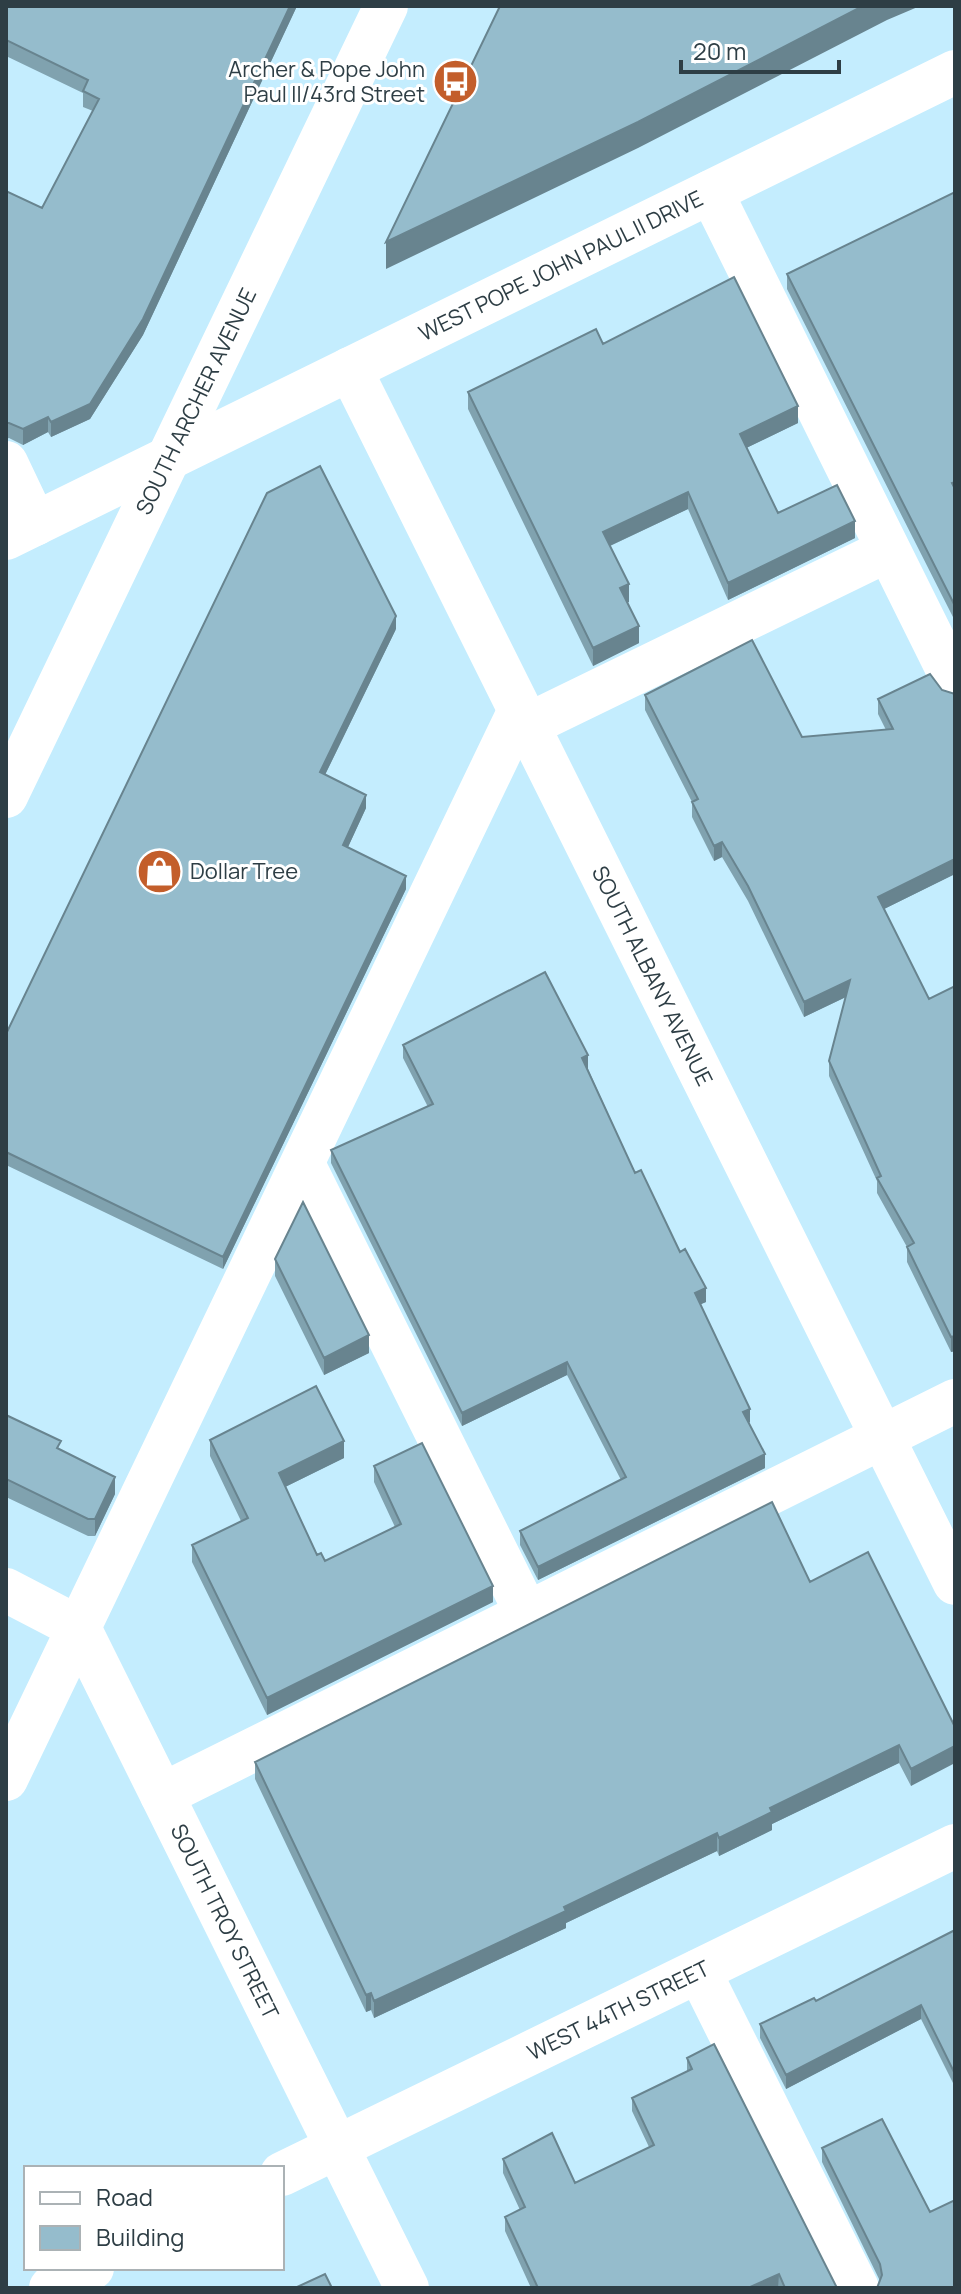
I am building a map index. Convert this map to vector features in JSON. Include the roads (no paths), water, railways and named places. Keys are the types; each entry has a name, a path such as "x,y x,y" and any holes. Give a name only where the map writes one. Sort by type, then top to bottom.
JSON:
{"street":[{"name":"SOUTH ARCHER AVENUE","path":"6,796 386,6"},
{"name":"WEST POPE JOHN PAUL II DRIVE","path":"21,531 955,72"},
{"path":"711,192 955,684"},
{"name":"SOUTH ALBANY AVENUE","path":"350,369 955,1583"},
{"path":"6,463 21,531"},
{"path":"7,1776 303,1164 524,717 888,550"},
{"path":"303,1164 527,1614"},
{"path":"162,1795 955,1401"},
{"path":"6,1590 79,1628"},
{"name":"SOUTH TROY STREET","path":"79,1628 407,2288"},
{"name":"WEST 44TH STREET","path":"284,2173 955,1846"},
{"path":"699,1971 857,2288"},
{"path":"51,2288 88,2270"}],"place":[{"name":"Archer & Pope John Paul II/43rd Street","path":"456,82"},
{"name":"Dollar Tree","path":"159,871"}]}
